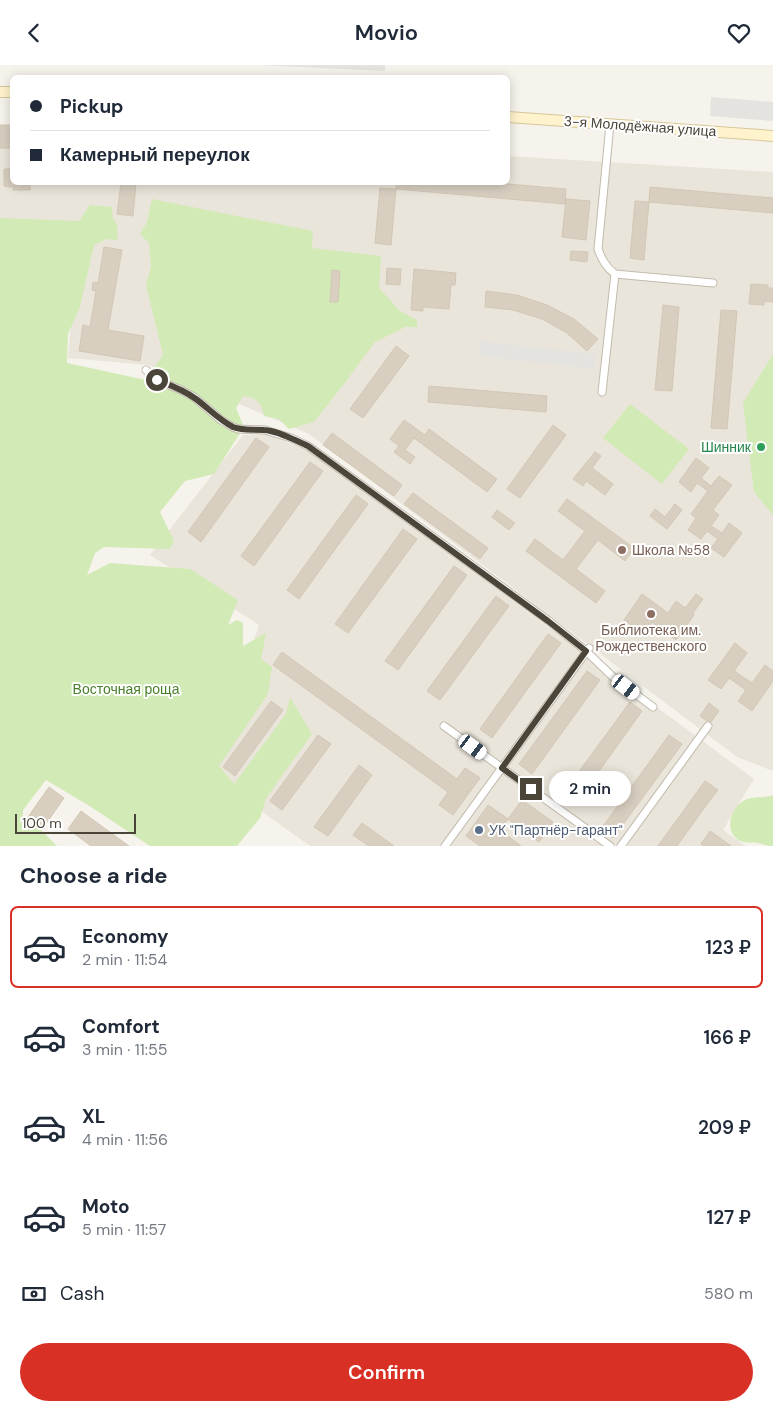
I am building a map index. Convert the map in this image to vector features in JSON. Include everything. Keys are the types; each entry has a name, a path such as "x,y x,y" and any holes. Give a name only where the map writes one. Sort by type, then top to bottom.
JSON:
{"main road":[{"name":"3-я Молодёжная улица","path":"510,117 773,135"}],"street":[{"path":"610,124 598,249 602,260 615,274 714,283"},
{"path":"602,391 615,274"},
{"path":"146,370 157,380 194,397 221,420 238,429 265,430 291,438 308,446 588,649 613,677 653,707"},
{"path":"445,846 588,649"},
{"path":"444,726 610,846"},
{"path":"622,846 708,726"}],"shaded area":[{"path":"256,65 385,65 385,71"},
{"path":"711,97 773,102 773,121 710,116"},
{"path":"0,126 10,127 10,185 510,185 510,156 773,172 773,771 737,757 309,434 148,365 68,358 80,222 0,221"},
{"path":"480,341 596,354 594,369 478,356"},
{"path":"265,434 310,451 754,779 723,830 746,846 310,846 208,773 259,625 150,555 243,435"}],"green space":[{"name":"Восточная роща","path":"152,199 313,231 312,248 381,256 379,288 400,311 417,320 417,327 405,327 375,342 314,422 289,429 279,419 264,416 262,407 258,402 243,396 236,408 244,427 214,474 185,481 160,512 174,541 170,549 104,547 95,553 87,575 110,563 190,569 238,600 228,625 237,620 243,623 243,646 266,633 261,659 272,667 268,694 219,766 234,784 286,714 290,697 312,734 266,798 260,818 237,846 150,846 46,780 23,810 23,829 36,825 57,846 0,846 0,218 79,221 90,205 112,207 113,219 117,224 118,240 107,239 94,245 80,307 68,334 67,363 146,380 163,355 146,285 151,267 149,243 140,234 147,222"},
{"name":"Шинник","path":"773,354 773,515 754,492 743,403"},
{"path":"630,404 689,449 662,484 603,438"},
{"path":"773,795 773,846 743,842 737,839 733,834 730,822 738,805 750,798"}],"building":[{"path":"0,125 10,125 10,148 0,148"},
{"path":"4,169 10,169 10,185 12,187 4,186"},
{"path":"510,184 566,189 565,204 396,189 397,185"},
{"path":"14,185 30,185 30,190 13,190"},
{"path":"121,185 136,185 133,216 117,214"},
{"path":"650,187 773,198 773,213 649,202"},
{"path":"380,188 396,189 391,245 375,243"},
{"path":"566,199 590,201 586,240 562,237"},
{"path":"635,201 649,202 644,260 630,258"},
{"path":"104,247 122,250 108,330 144,336 140,361 79,351 83,325 90,327 96,291 92,290 93,282 98,283"},
{"path":"571,251 588,252 587,262 570,260"},
{"path":"387,268 401,269 400,285 386,284"},
{"path":"414,269 456,273 455,285 451,285 449,309 423,307 423,311 411,310"},
{"path":"332,270 340,271 338,302 330,302"},
{"path":"751,284 768,285 768,288 773,288 773,302 764,301 764,305 749,304"},
{"path":"486,291 517,295 547,305 574,319 598,339 587,351 567,333 542,319 513,310 485,307"},
{"path":"663,305 679,307 672,391 655,390"},
{"path":"721,310 737,311 727,429 711,428"},
{"path":"396,346 409,356 363,418 350,409"},
{"path":"429,386 547,396 546,412 428,402"},
{"path":"404,420 425,435 429,429 497,479 487,492 414,438 405,450 415,457 410,464 394,452 399,446 390,439"},
{"path":"553,425 566,435 520,498 507,489"},
{"path":"332,433 402,485 394,496 323,445"},
{"path":"256,438 269,447 201,542 188,532"},
{"path":"595,452 601,456 592,468 613,484 605,495 586,481 583,486 573,479"},
{"path":"696,458 709,468 701,478 711,486 719,476 732,485 713,510 719,515 711,526 722,533 729,523 742,533 724,557 711,548 718,539 707,531 701,539 688,530 696,518 691,514 708,491 697,483 691,492 679,482"},
{"path":"310,462 323,471 254,566 241,556"},
{"path":"413,493 488,548 480,559 404,504"},
{"path":"356,495 368,504 299,599 287,590"},
{"name":"Школа №58","path":"567,499 634,548 625,561 598,540 576,569 605,591 596,603 526,551 535,539 563,560 585,531 558,511"},
{"path":"675,504 682,510 667,529 650,516 655,509 665,517"},
{"path":"497,510 515,523 509,530 492,517"},
{"path":"403,529 417,539 348,633 335,624"},
{"path":"454,566 467,575 398,670 385,661"},
{"path":"642,594 668,613 676,601 685,608 696,594 703,599 676,640 652,622 644,634 624,620"},
{"path":"496,596 509,606 440,700 427,691"},
{"path":"548,634 561,643 492,738 480,729"},
{"path":"735,643 747,653 734,671 752,683 765,665 773,671 773,681 752,711 738,701 746,690 729,678 721,689 708,680"},
{"path":"282,652 457,779 465,768 480,778 453,815 439,805 448,792 273,665"},
{"path":"587,671 600,680 532,774 519,764"},
{"path":"271,701 283,710 235,776 223,767"},
{"path":"630,702 642,711 574,806 561,796"},
{"path":"709,703 719,711 711,722 700,716"},
{"path":"318,735 331,744 282,810 270,801"},
{"path":"669,735 682,744 613,838 601,829"},
{"path":"359,765 372,775 328,836 314,827"},
{"path":"705,781 718,790 677,846 658,846"},
{"path":"49,787 64,798 43,828 28,817"},
{"path":"522,800 553,822 539,842 508,819"},
{"path":"488,805 508,819 500,830 521,846 480,846 466,836"},
{"path":"81,811 129,846 91,846 68,829"},
{"path":"362,823 394,846 369,846 353,835"},
{"path":"710,831 731,846 704,846 701,844"}],"place":[{"name":"Шинник","path":"761,447"},
{"name":"Школа №58","path":"622,550"},
{"name":"Библиотека им. Рождественского","path":"651,614"},
{"name":"УК \"Партнёр-гарант\"","path":"479,830"}],"route":[{"path":"157,380 194,397 221,420 238,429 265,430 291,438 308,446 548,621 586,651 502,768 531,789"}]}
